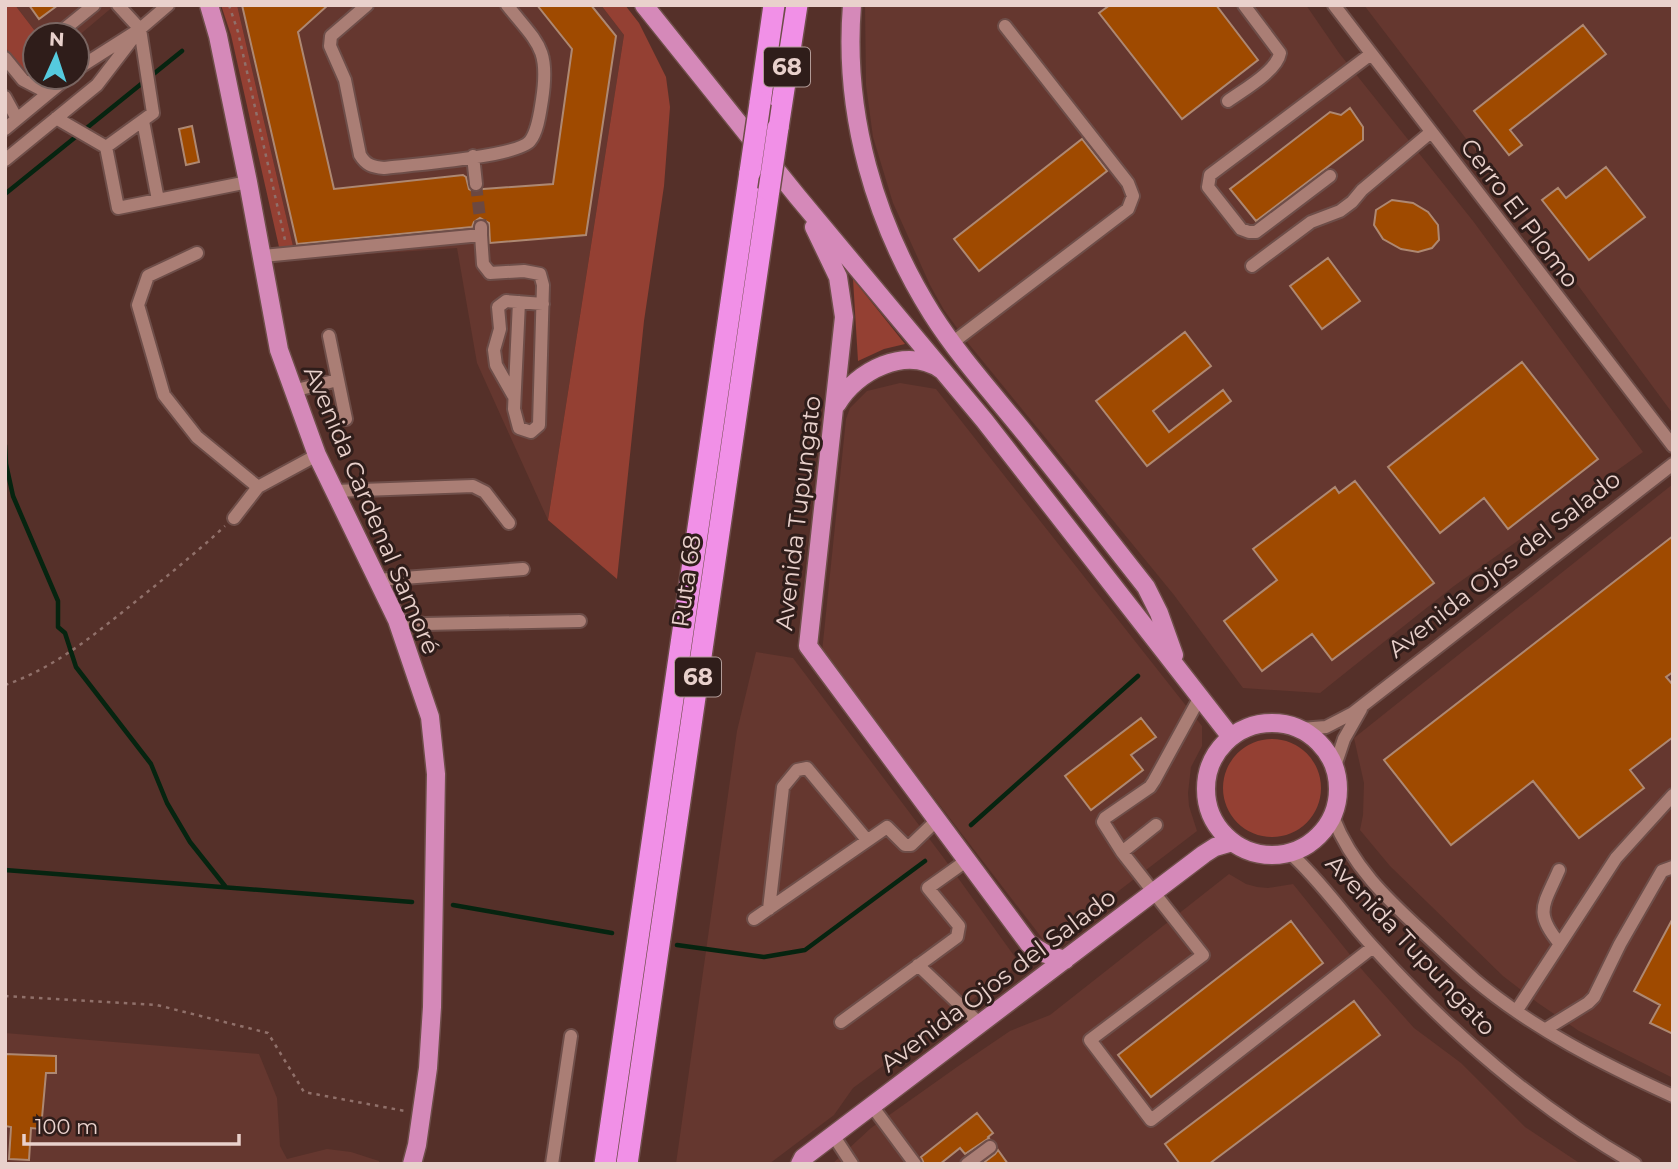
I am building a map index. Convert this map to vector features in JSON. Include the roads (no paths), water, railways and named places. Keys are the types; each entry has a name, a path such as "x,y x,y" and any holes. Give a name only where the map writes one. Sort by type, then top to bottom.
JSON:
{"highway":[{"name":"Ruta 68","path":"605,1164 774,5"},
{"name":"Ruta 68","path":"627,1164 796,5"}],"main road":[{"name":"Avenida Cardenal Samoré","path":"209,5 218,36 248,182 279,350 317,455 397,620 430,717 436,774 432,1007 428,1068 412,1164"},
{"name":"Avenida Tupungato","path":"644,5 797,196 943,371 1231,737"},
{"name":"Avenida Tupungato","path":"852,5 849,40 854,102 872,182 900,255 933,315 952,343 1146,587 1159,612 1184,677"},
{"name":"Avenida Tupungato","path":"797,196 827,249 841,290 844,317 808,646 1029,944 1046,954 1065,960"},
{"path":"836,407 858,378 879,366 913,361 936,366 943,371"},
{"name":"Avenida Ojos del Salado","path":"1231,737 1241,730 1265,723 1301,729"},
{"path":"1301,729 1322,744 1335,766"},
{"path":"1231,737 1215,755 1206,790 1210,814 1223,834 1232,842 1260,854 1290,853 1315,840 1333,817"},
{"name":"Avenida Ojos del Salado","path":"1333,817 1339,792 1335,766"},
{"name":"Avenida Ojos del Salado","path":"803,1162 833,1135 1154,892 1215,847 1232,842"}],"street":[{"path":"74,21 94,5"},
{"path":"118,5 140,29 150,94 148,117 158,200"},
{"path":"91,58 140,29 168,5"},
{"path":"367,5 331,36 330,41 345,80 360,155 365,163 384,169 506,152 530,142 537,123 545,60 539,46 507,5"},
{"path":"1228,101 1272,68 1280,53 1244,5"},
{"name":"Cerro El Plomo","path":"1334,5 1673,446"},
{"path":"952,343 1128,209 1133,197 1128,183 1005,26"},
{"path":"5,160 97,85 140,29"},
{"path":"1330,176 1256,232 1241,229 1208,187 1210,175 1371,54"},
{"path":"5,58 23,80 48,93"},
{"path":"5,129 50,91"},
{"path":"5,97 17,119"},
{"path":"106,147 148,117"},
{"path":"56,118 106,147 118,208 248,182"},
{"path":"1252,266 1311,222 1340,211 1431,132"},
{"path":"473,156 476,184"},
{"path":"263,256 481,231 483,264 490,273 524,271 540,274 543,285 539,425 531,432 519,428 513,409 519,302"},
{"path":"197,253 148,276 138,305 164,395 197,437 258,486"},
{"path":"514,397 496,365 494,350 500,329 498,307 506,301 543,304"},
{"path":"329,336 346,419"},
{"path":"292,391 338,380"},
{"path":"234,518 258,486 317,455"},
{"name":"Avenida Ojos del Salado","path":"1301,729 1326,727 1353,713 1673,464"},
{"path":"334,491 473,486 485,492 509,523"},
{"path":"377,580 523,569"},
{"path":"397,620 424,624 580,621"},
{"path":"1199,696 1150,787 1103,822 1122,852 1203,955 1090,1040 1151,1121 1373,947"},
{"name":"Avenida Ojos del Salado","path":"1335,766 1344,739 1364,703"},
{"path":"769,909 783,787 797,770 807,768 867,840"},
{"path":"1517,1010 1616,858 1673,794"},
{"name":"Avenida Tupungato","path":"1333,817 1341,839 1363,872 1388,900 1477,981 1546,1029 1616,1069 1673,1096"},
{"path":"754,919 887,827 905,845 911,845 937,820"},
{"path":"1122,852 1156,825"},
{"name":"Avenida Tupungato","path":"1290,853 1310,871 1373,947 1479,1055 1544,1106 1635,1164"},
{"path":"841,1022 957,937 959,926 928,888 966,861"},
{"path":"1546,1029 1594,997 1619,944 1662,871 1673,867"},
{"path":"1559,870 1542,918 1560,944"},
{"path":"918,965 980,1024"},
{"path":"552,1164 570,1036"},
{"path":"872,1106 915,1164"},
{"path":"833,1135 852,1164"},
{"path":"967,1164 990,1146"}],"waterway":[{"path":"5,194 182,51"},
{"path":"5,445 13,496 58,601 58,627 65,633 76,667 151,764 167,803 190,842 225,886"},
{"path":"971,825 1138,676"},
{"path":"677,945 764,957 805,950 925,861"},
{"path":"5,870 412,902"},
{"path":"453,905 612,933"}],"tunnel":[{"path":"476,184 481,227"}]}
